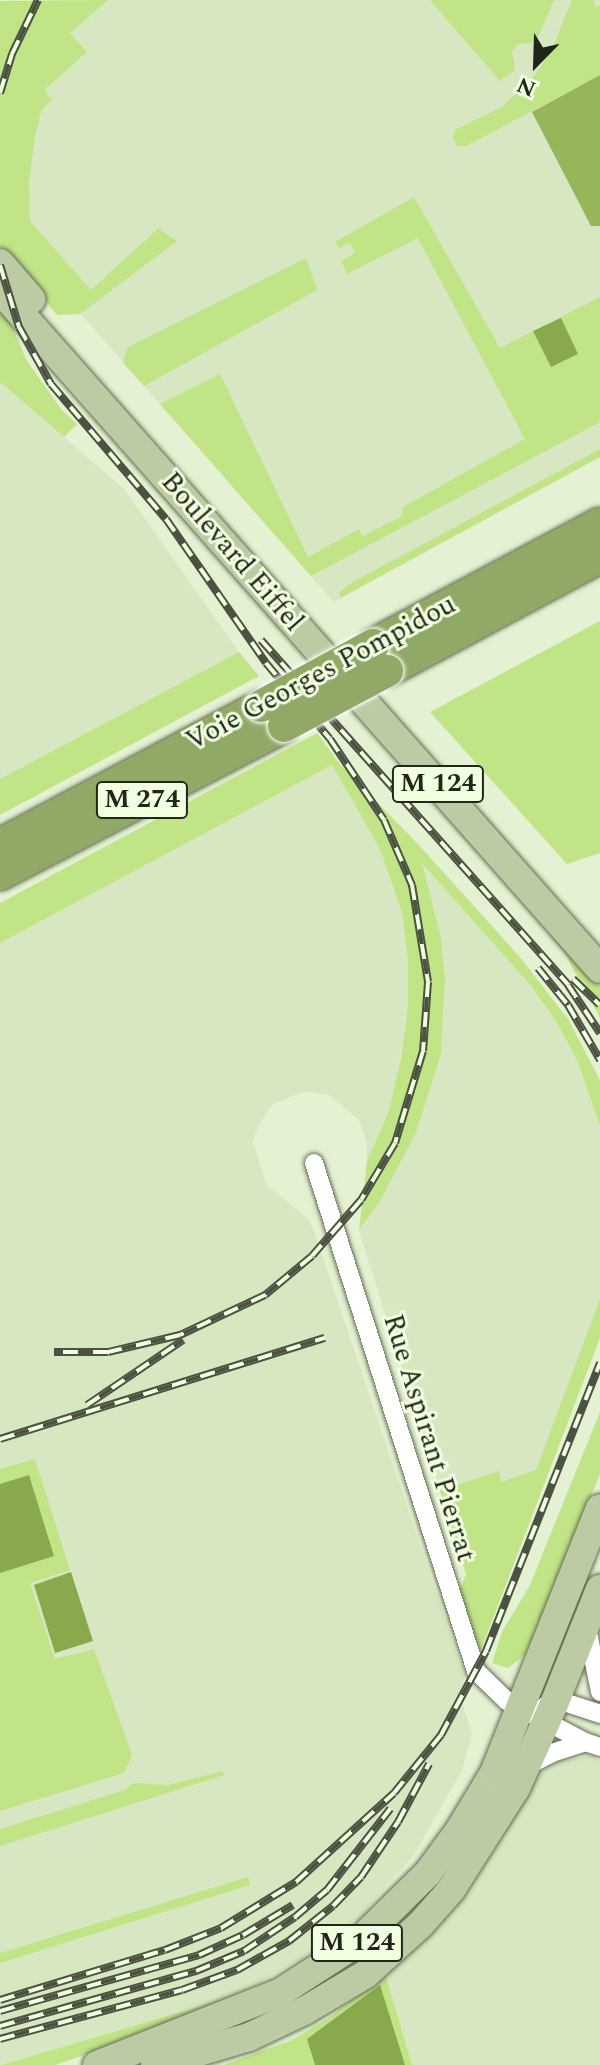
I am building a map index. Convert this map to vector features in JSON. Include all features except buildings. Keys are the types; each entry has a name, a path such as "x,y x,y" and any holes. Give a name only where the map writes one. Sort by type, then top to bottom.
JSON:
{"highway":[{"name":"Voie Georges Pompidou","path":"0,874 272,716 380,658 600,524"},
{"name":"Voie Georges Pompidou","path":"380,658 600,557"},
{"name":"Voie Georges Pompidou","path":"0,845 272,716"}],"main road":[{"name":"Boulevard Eiffel","path":"0,263 298,602 597,955"},
{"name":"Boulevard Eiffel","path":"0,290 597,955"},
{"name":"M 124","path":"155,2065 277,2025 366,1974 420,1925 451,1890 527,1766 600,1508"},
{"name":"M 124","path":"97,2065 281,1992 358,1942 428,1873 459,1831 494,1773 541,1712 600,1589"}],"street":[{"name":"Rue Aspirant Pierrat","path":"314,1163 467,1652 487,1685 541,1712 592,1745"},
{"path":"586,1622 600,1692"},
{"path":"541,1712 579,1706 600,1714"},
{"path":"527,1766 552,1753 592,1745"}],"shaded area":[{"path":"58,0 600,0 600,457 334,602 7,230"},
{"path":"108,0 70,33 87,52 44,90 52,100 42,109 35,136 29,181 30,221 91,290 162,225 159,229 177,241 80,314 57,315 0,246 0,1"},
{"path":"430,0 554,0 536,42 518,44 512,51 515,70 500,81"},
{"path":"572,0 593,0 596,7 600,5 600,75 466,146 457,146 453,137 455,130 502,107 535,75 552,49"},
{"path":"600,75 600,226 591,226 532,112"},
{"path":"414,197 500,348 600,297 600,422 311,576 160,404 220,374 308,557 359,529 363,536 402,516 403,507 525,439 418,238 347,274 341,261 355,253 350,243 339,248 335,242"},
{"path":"306,258 317,290 144,386 123,363 128,347"},
{"path":"0,310 10,322 27,361 61,409 77,424 64,437 0,382"},
{"path":"561,318 578,354 551,367 533,331"},
{"path":"0,382 124,489 239,652 0,779"},
{"path":"600,449 600,457 340,598 340,592 351,583"},
{"path":"600,621 600,853 567,864 430,712"},
{"path":"239,652 259,676 0,815 0,779"},
{"path":"317,733 339,763 417,843 519,956 568,1019 600,1080 600,1126 578,1062 556,1021 531,986 422,863 441,938 445,978 441,1054 416,1133 379,1203 359,1230 367,1161 389,1111 401,1058 408,1006 408,960 402,912 380,849 332,765 0,943 0,903"},
{"path":"332,765 380,849 402,912 408,960 408,1006 397,1080 389,1111 367,1161 366,1140 359,1120 329,1095 305,1091 273,1104 259,1124 253,1142 266,1184 308,1219 313,1228 464,1675 462,1701 472,1734 462,1770 414,1855 363,1913 325,1944 238,1995 0,2065 0,943"},
{"path":"421,861 531,986 556,1021 578,1062 600,1126 600,1301 536,1470 466,1574 359,1230 379,1203 416,1133 441,1054 445,978 441,938"},
{"path":"546,921 600,987 600,1018 565,954 543,925"},
{"path":"600,1299 600,1338 481,1650 472,1635 460,1590 466,1574 440,1491 499,1471 501,1482 536,1470"},
{"path":"600,1412 600,1474 526,1654 508,1668 492,1663 502,1632 530,1585"},
{"path":"35,1459 70,1570 30,1583 55,1659 94,1649 132,1755 124,1773 0,1811 0,1469"},
{"path":"29,1475 54,1556 0,1573 0,1484"},
{"path":"71,1572 93,1641 55,1653 34,1585"},
{"path":"589,1756 600,1761 600,2065 412,2065 385,1973 542,1772 557,1762"},
{"path":"222,1771 224,1775 0,1846 0,1829 125,1790 133,1783 168,1785"},
{"path":"248,1877 250,1885 0,1963 0,1953"},
{"path":"385,1973 412,2065 224,2065 292,2040 330,2017"},
{"path":"380,1985 405,2065 315,2065 307,2039"},
{"path":"238,1995 172,2025 55,2065 1,2065"}],"railway":[{"path":"0,93 12,54 38,0"},
{"path":"0,265 19,327 51,384 166,519 266,663 330,739 384,820 412,885 428,982 423,1051 395,1143 361,1200 312,1256 265,1295 180,1335 108,1352 54,1352"},
{"path":"261,640 568,985 600,1033"},
{"path":"538,968 568,1005 600,1060"},
{"path":"573,979 600,1005"},
{"path":"0,1439 325,1338"},
{"path":"87,1405 183,1340"},
{"path":"0,2000 165,1950 221,1928 296,1882 394,1793 441,1735 486,1651 600,1363"},
{"path":"0,2039 182,1990 237,1970 289,1941 333,1906 361,1877 398,1822 429,1764"},
{"path":"0,2026 196,1971 244,1951 295,1917 327,1890 390,1809"},
{"path":"0,2011 199,1955 243,1935 293,1905"}]}
